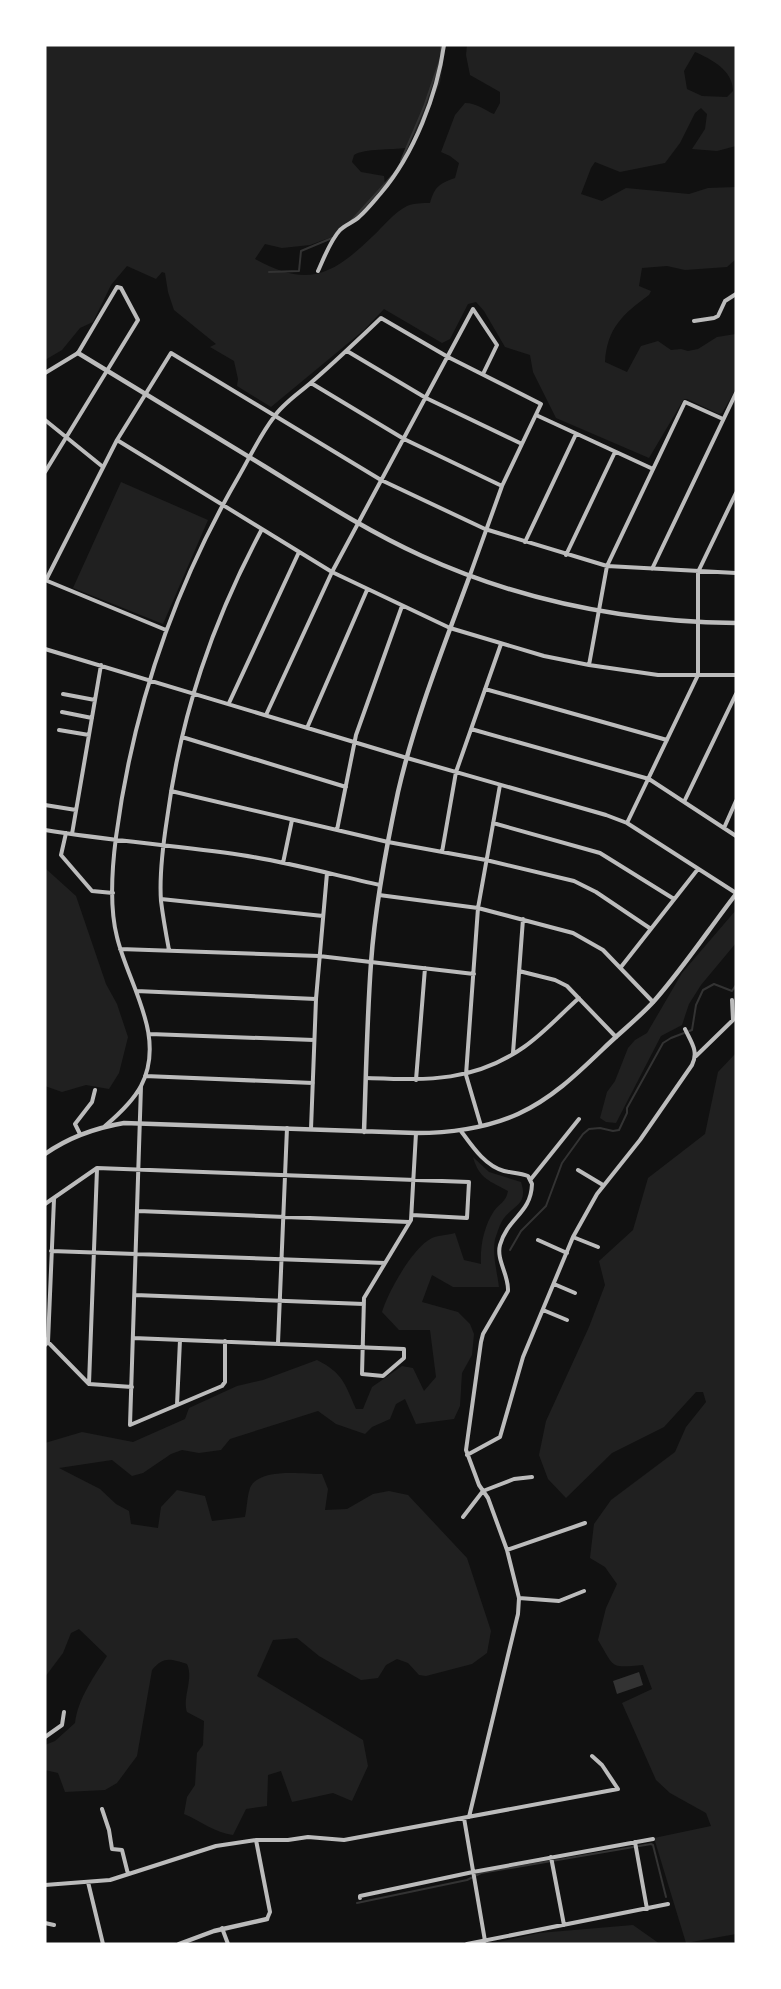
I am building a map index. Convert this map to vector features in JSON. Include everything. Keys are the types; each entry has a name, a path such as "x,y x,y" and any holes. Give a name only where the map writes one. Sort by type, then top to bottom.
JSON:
{"street":[{"path":"318,271 341,230 359,218 402,165 410,151 440,71 444,45"},
{"path":"45,373 78,353 117,287 122,288 138,320 45,471"},
{"path":"694,321 718,316 725,301 736,294"},
{"path":"266,715 332,572 473,309 497,345 483,374"},
{"path":"105,1126 119,1114 141,1086 150,1047 150,1034 116,934 113,893 116,840 134,742 149,679 190,569 222,505 274,415 381,318 448,357 542,404 502,486 450,628 407,758 380,885 371,962 364,1132"},
{"path":"347,351 426,398 522,444"},
{"path":"78,353 357,524 424,557 530,595 599,611 640,617 736,623"},
{"path":"166,630 45,580 117,440 171,353 381,480 486,529 607,566 736,573"},
{"path":"311,383 404,439 502,486"},
{"path":"652,569 736,393"},
{"path":"589,665 607,566 685,402 723,419"},
{"path":"536,415 653,469"},
{"path":"45,420 103,467"},
{"path":"525,542 576,434"},
{"path":"117,440 332,572 450,628 544,656 589,665 658,675 736,675"},
{"path":"566,555 615,452"},
{"path":"627,823 698,675 698,572 736,493"},
{"path":"169,950 161,899 163,846 182,737 192,693 219,618 262,530"},
{"path":"229,703 299,552"},
{"path":"307,728 367,590"},
{"path":"337,830 354,743 402,606"},
{"path":"442,852 456,772 501,644"},
{"path":"45,649 229,703 354,743 582,807 627,823 736,894 653,1002 571,1079 552,1094 518,1114 461,1131 416,1133 141,1123 105,1126 80,1134 45,1154"},
{"path":"72,834 101,665"},
{"path":"485,689 667,740"},
{"path":"63,694 95,700"},
{"path":"684,802 736,694"},
{"path":"62,712 92,718"},
{"path":"471,729 649,779 736,836"},
{"path":"58,730 89,735"},
{"path":"182,737 346,787"},
{"path":"481,1126 466,1075 478,908 500,785"},
{"path":"171,791 388,842 486,860 583,885 651,929"},
{"path":"724,828 736,801"},
{"path":"45,805 76,810"},
{"path":"283,862 292,820"},
{"path":"493,823 600,853 674,899"},
{"path":"45,830 283,862 380,885"},
{"path":"66,833 61,855 92,891 113,893"},
{"path":"621,967 698,869"},
{"path":"311,1130 316,999 327,873"},
{"path":"379,895 478,908 573,933 603,950 653,1002"},
{"path":"161,899 323,916"},
{"path":"513,1054 523,920"},
{"path":"120,949 319,956 474,974"},
{"path":"416,1080 425,968"},
{"path":"519,970 555,980 567,986 616,1037"},
{"path":"136,991 316,999"},
{"path":"366,1078 416,1080 444,1078 466,1075 498,1063 532,1041 579,998"},
{"path":"467,1455 501,1437 523,1357 573,1237 597,1194 640,1140 696,1056 733,1020 732,1000"},
{"path":"686,1032 696,1056"},
{"path":"150,1034 314,1040"},
{"path":"145,1076 313,1083"},
{"path":"141,1086 130,1425 222,1386 225,1382 225,1341"},
{"path":"80,1134 75,1124 92,1102 95,1090"},
{"path":"485,1941 466,1818 518,1614 519,1598 507,1550 488,1498 478,1485 466,1450 483,1334 508,1291 500,1245 510,1223 530,1202 531,1179 579,1119"},
{"path":"278,1343 286,1128"},
{"path":"461,1131 490,1164 503,1171 524,1174 531,1179"},
{"path":"133,1338 278,1343 363,1347 404,1349 404,1358 383,1376 362,1374 363,1347 364,1298 410,1222 416,1133"},
{"path":"89,1384 97,1168"},
{"path":"45,1204 97,1168 469,1182 467,1218 412,1215"},
{"path":"578,1170 604,1185"},
{"path":"54,1198 46,1342 89,1384 132,1387"},
{"path":"138,1211 410,1222"},
{"path":"573,1237 598,1247"},
{"path":"538,1240 567,1253"},
{"path":"51,1251 385,1263"},
{"path":"554,1284 575,1293"},
{"path":"135,1295 364,1304"},
{"path":"543,1310 567,1320"},
{"path":"177,1405 180,1340"},
{"path":"463,1517 483,1491 514,1479 532,1477"},
{"path":"507,1550 585,1523"},
{"path":"519,1598 559,1601 584,1591"},
{"path":"45,1737 62,1725 63,1712"},
{"path":"45,1885 110,1880 216,1846 256,1840 288,1840 308,1837 344,1840 618,1789 602,1765 592,1756"},
{"path":"102,1809 112,1849 122,1851 128,1874"},
{"path":"360,1898 360,1896 635,1845 653,1839"},
{"path":"179,1944 222,1928 267,1919 270,1912 256,1840"},
{"path":"635,1845 647,1909"},
{"path":"552,1860 564,1925"},
{"path":"88,1882 102,1944"},
{"path":"466,1944 668,1904"},
{"path":"45,1923 54,1925"},
{"path":"222,1928 228,1944"}],"shaded area":[{"path":"45,45 446,45 440,83 425,117 406,148 372,150 354,155 352,162 361,172 384,176 385,185 360,218 337,235 310,245 282,248 265,244 255,259 273,268 304,275 331,269 345,261 397,212 410,205 430,203 438,186 455,178 459,163 441,152 455,115 465,103 477,105 494,114 500,103 500,92 470,75 466,55 467,45 736,45 736,146 717,151 692,149 705,129 707,114 701,108 695,113 680,143 665,163 620,172 595,162 581,194 602,201 626,188 689,194 708,188 736,187 736,259 727,267 685,270 667,266 642,268 639,286 651,291 618,323 609,340 605,362 627,372 641,346 658,341 671,350 688,351 698,349 717,337 736,334 736,389 722,413 719,414 684,399 649,458 556,418 533,372 530,355 505,347 484,311 476,302 468,304 450,339 442,343 384,309 364,330 271,407 237,386 238,379 234,361 210,347 216,344 174,310 165,273 162,272 156,279 127,266 111,285 93,322 80,328 62,350 45,360","holes":["695,52 725,71 733,91 727,97 702,96 687,89 684,71"]},
{"path":"121,482 208,520 163,624 73,588"},
{"path":"45,868 76,896 106,984 117,1004 128,1037 119,1073 109,1089 86,1085 62,1092 45,1086"},
{"path":"736,910 736,943 701,985 689,1004 682,1025 661,1036 616,1123 606,1122 600,1118 607,1092 615,1081 628,1048 635,1040 647,1033 682,973"},
{"path":"736,1053 736,1934 686,1943 654,1838 711,1826 706,1813 670,1793 656,1780 622,1703 652,1689 643,1665 618,1666 614,1664 598,1640 606,1608 617,1584 605,1567 590,1558 594,1524 611,1500 675,1452 686,1427 706,1402 703,1392 696,1392 664,1427 612,1453 566,1498 548,1479 539,1455 546,1421 589,1327 605,1285 599,1261 633,1230 648,1178 705,1134 718,1072"},
{"path":"473,1157 489,1172 521,1182 523,1196 502,1221 495,1239 494,1257 499,1287 453,1287 432,1275 422,1302 458,1312 470,1324 474,1334 472,1355 462,1373 460,1406 454,1419 416,1424 405,1399 396,1404 390,1419 372,1427 365,1434 336,1424 318,1411 230,1439 221,1450 199,1453 182,1450 171,1454 143,1473 132,1476 112,1460 59,1468 100,1489 116,1504 129,1511 131,1524 158,1528 161,1507 177,1490 205,1496 212,1521 245,1517 250,1488 255,1481 271,1474 322,1474 328,1489 325,1510 347,1509 373,1494 389,1491 408,1495 467,1558 491,1631 487,1653 472,1664 426,1676 419,1675 408,1663 397,1659 386,1665 378,1678 361,1680 319,1656 297,1638 273,1640 257,1676 363,1740 368,1766 352,1801 333,1793 292,1802 281,1771 268,1775 267,1806 246,1809 233,1835 214,1829 184,1814 187,1797 195,1785 197,1753 203,1745 204,1721 187,1712 189,1670 187,1664 168,1660 160,1662 152,1670 137,1756 117,1783 105,1790 65,1792 58,1773 45,1770 45,1745 55,1741 75,1723 83,1696 107,1656 79,1629 71,1633 63,1653 45,1677 45,1443 82,1432 133,1442 185,1419 189,1408 237,1386 263,1380 317,1360 338,1375 346,1386 356,1409 363,1409 372,1387 402,1366 413,1368 424,1391 436,1377 430,1330 399,1330 382,1312 409,1260 432,1238 455,1233 464,1260 481,1264 485,1230 494,1211 506,1198 508,1191 482,1175"},
{"path":"639,1672 643,1685 617,1694 613,1681"},
{"path":"633,1925 660,1944 490,1944 539,1933"}],"waterway":[{"path":"441,45 441,54"},
{"path":"401,161 424,107 440,60"},
{"path":"352,220 392,176"},
{"path":"269,272 299,271 301,251 332,238"},
{"path":"510,1250 521,1231 546,1206 562,1163 583,1134 589,1129 619,1130 627,1108 663,1043 692,1030 696,1005 703,990 714,984 732,991 736,985"},
{"path":"357,1903 467,1880 481,1873 651,1844 666,1897"}]}
